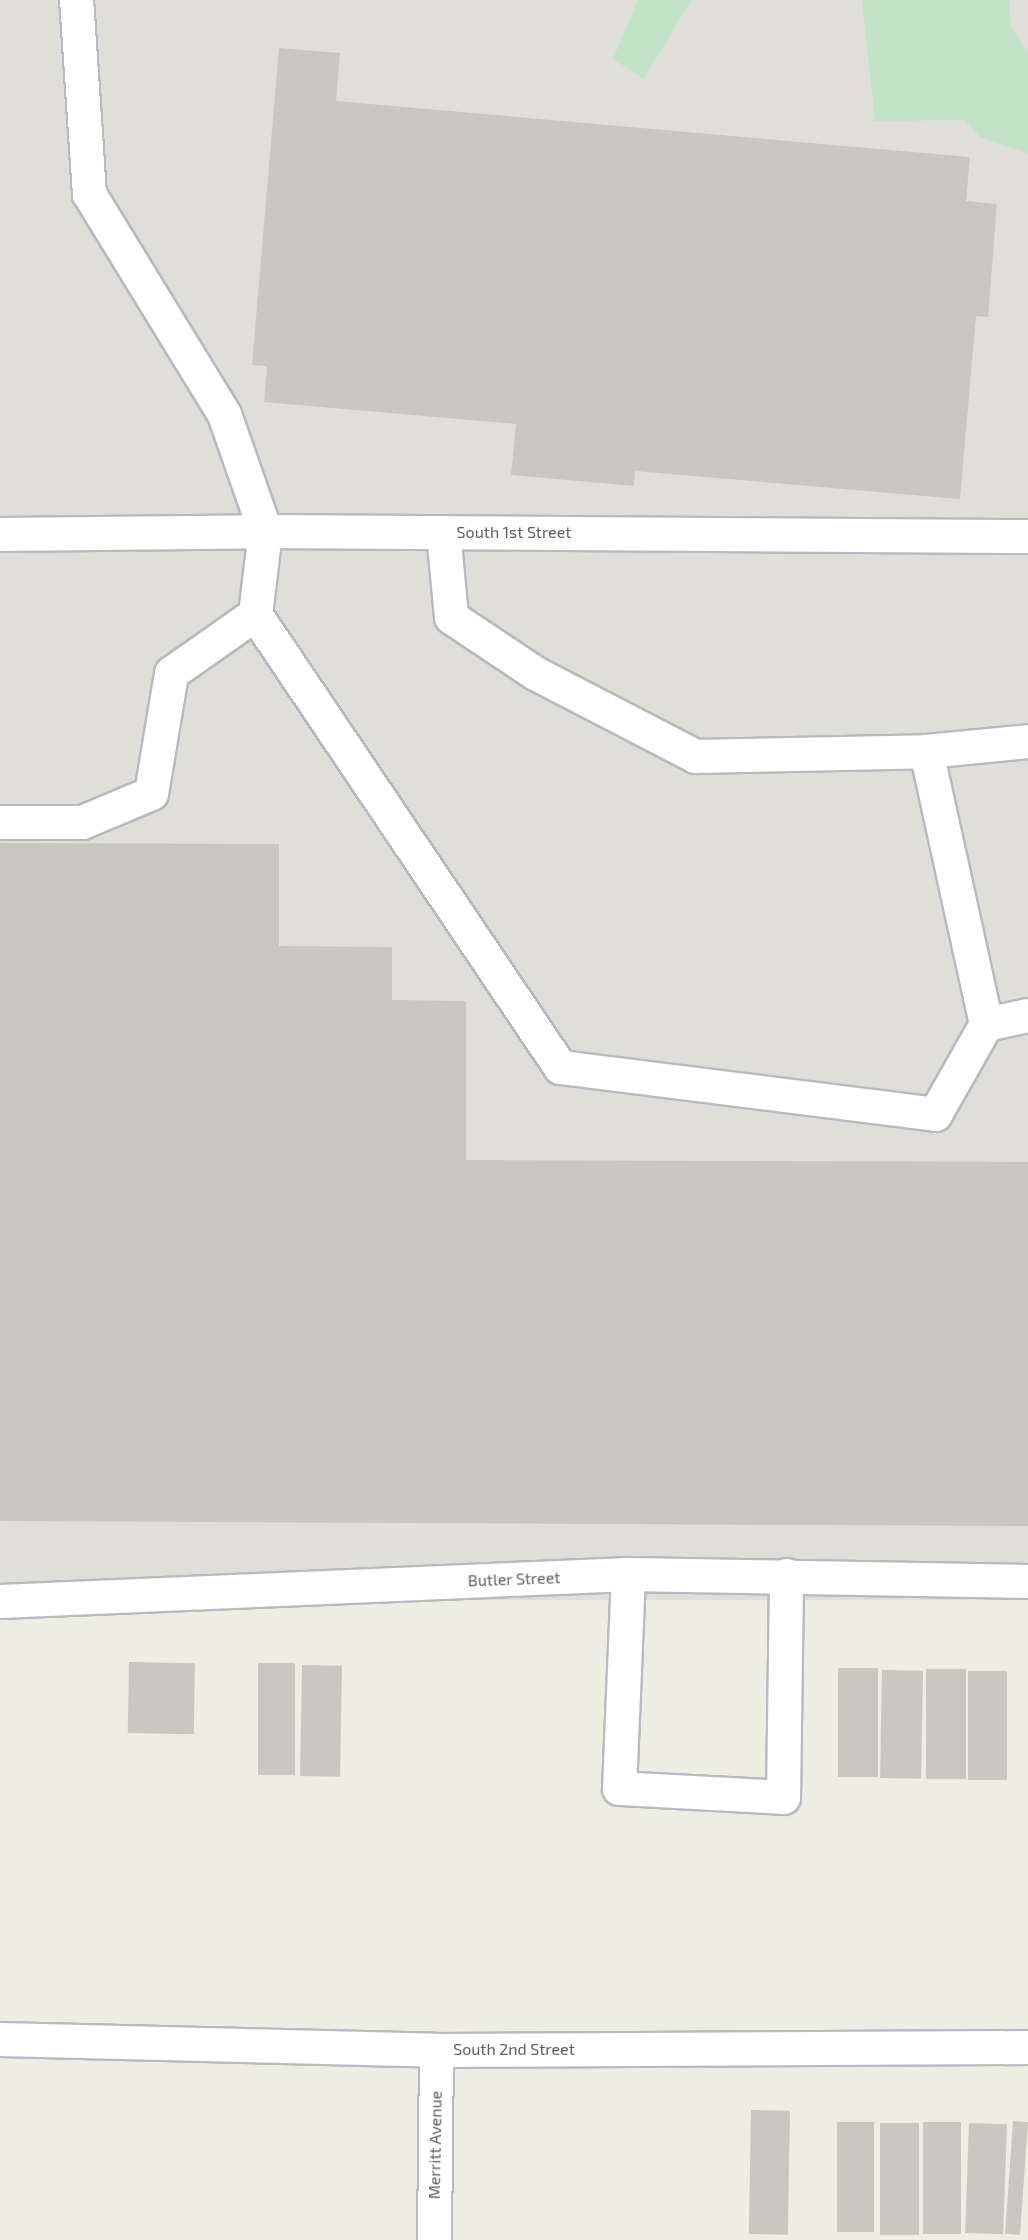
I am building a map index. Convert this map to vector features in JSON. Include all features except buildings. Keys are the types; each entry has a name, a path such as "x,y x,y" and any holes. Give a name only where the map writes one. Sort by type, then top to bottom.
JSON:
{"street":[{"path":"76,0 89,194 224,414 265,531 255,614 560,1067 935,1114 986,1024 926,751"},
{"name":"South 1st Street","path":"0,534 265,531 1028,536"},
{"path":"443,532 452,617 535,673 695,756 926,751 1028,741"},
{"path":"0,822 82,822 151,793 171,673 255,614"},
{"path":"986,1024 1028,1015"},
{"path":"628,1574 619,1788 783,1797 786,1575"},
{"name":"Butler Street","path":"0,1601 628,1574 1028,1581"},
{"name":"South 2nd Street","path":"0,2040 436,2050 1028,2047"},
{"name":"Merritt Avenue","path":"434,2240 436,2050"}],"shaded area":[{"path":"0,0 1028,0 1028,1600 0,1600"}],"green space":[{"path":"638,0 691,0 644,79 613,59"},
{"path":"862,0 1009,0 1011,27 1028,53 1028,153 980,137 965,120 875,121"}]}
